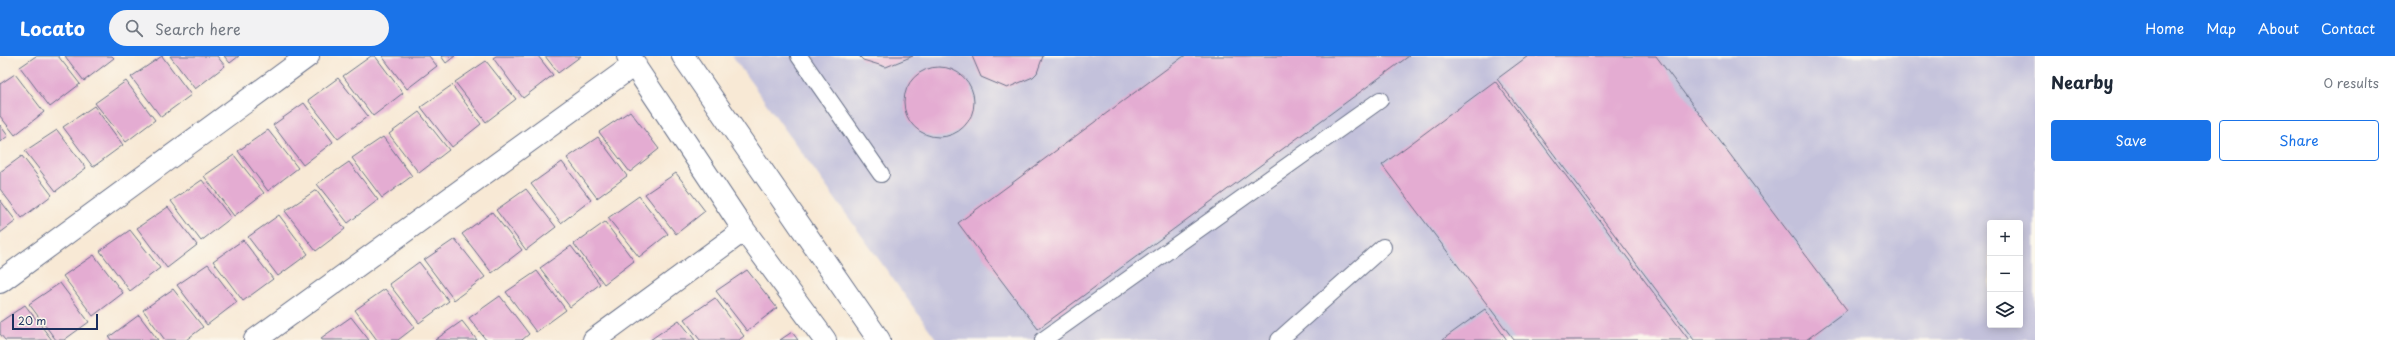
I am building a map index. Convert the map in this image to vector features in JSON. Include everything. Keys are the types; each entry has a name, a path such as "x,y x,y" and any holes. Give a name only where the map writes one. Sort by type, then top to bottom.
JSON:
{"street":[{"path":"0,282 308,56"},
{"path":"683,56 879,340"},
{"path":"255,340 632,60 744,230 825,340"},
{"path":"594,340 744,230"}],"lane":[{"path":"799,56 880,174"},
{"path":"1043,340 1380,100"},
{"path":"1279,340 1383,247"}],"shaded area":[{"path":"732,56 2035,56 2035,340 937,340"}],"building":[{"path":"36,56 58,56 80,84 50,107 20,67"},
{"path":"65,56 112,56 114,58 84,81"},
{"path":"162,56 191,95 161,117 131,77"},
{"path":"170,56 217,56 225,66 195,89"},
{"path":"224,56 239,56 230,63"},
{"path":"371,56 375,56 403,93 373,116 343,76"},
{"path":"382,56 429,56 437,66 407,89"},
{"path":"441,56 455,56 446,63"},
{"path":"496,56 538,56 553,75 523,98 493,58"},
{"path":"545,56 581,56 558,73"},
{"path":"859,56 913,56 886,67 863,60"},
{"path":"972,56 1043,56 1037,73 1033,77 1007,88 981,77"},
{"path":"1184,56 1409,56 1038,329 958,223"},
{"path":"1528,56 1656,56 1847,310 1806,340 1694,340 1497,79"},
{"path":"486,61 516,99 486,122 455,82"},
{"path":"932,67 946,67 959,73 968,82 974,95 972,115 964,127 946,137 932,137 919,131 910,122 904,109 904,95 910,82 919,73"},
{"path":"15,74 44,112 15,135 0,116 0,84"},
{"path":"338,78 368,116 338,139 308,100"},
{"path":"126,81 155,120 126,142 95,103"},
{"path":"1495,81 1689,340 1514,340 1382,165"},
{"path":"452,85 481,124 452,147 421,107"},
{"path":"304,103 333,142 303,165 273,125"},
{"path":"94,106 123,145 93,167 63,127"},
{"path":"630,111 659,149 630,172 599,132"},
{"path":"419,112 449,150 419,173 389,134"},
{"path":"0,125 8,136 0,142"},
{"path":"57,130 86,168 56,191 25,151"},
{"path":"268,130 298,168 268,191 238,151"},
{"path":"383,137 412,176 382,198 352,158"},
{"path":"598,137 627,176 597,198 567,158"},
{"path":"234,155 264,193 234,216 204,176"},
{"path":"22,156 52,195 22,218 0,189 0,172"},
{"path":"349,162 378,200 348,223 317,184"},
{"path":"562,162 591,200 561,223 531,184"},
{"path":"676,173 705,211 676,234 645,194"},
{"path":"202,180 231,218 201,241 171,201"},
{"path":"526,189 556,227 526,250 496,210"},
{"path":"316,190 345,229 316,251 285,211"},
{"path":"639,196 668,234 639,257 608,218"},
{"path":"0,200 16,221 0,233"},
{"path":"168,207 197,245 167,268 137,228"},
{"path":"492,212 522,250 492,273 462,234"},
{"path":"279,215 308,254 278,276 248,237"},
{"path":"605,222 634,261 604,284 574,244"},
{"path":"130,230 160,268 130,291 100,251"},
{"path":"455,239 485,277 454,300 424,260"},
{"path":"243,240 273,279 243,301 213,261"},
{"path":"571,246 600,284 570,307 540,268"},
{"path":"94,255 123,293 93,316 63,276"},
{"path":"419,262 449,301 419,323 389,284"},
{"path":"208,264 237,302 207,325 177,285"},
{"path":"747,270 777,308 747,331 716,291"},
{"path":"537,271 566,310 536,332 506,292"},
{"path":"60,283 89,322 64,340 56,340 29,304"},
{"path":"173,289 203,327 186,340 165,340 143,310"},
{"path":"385,289 415,327 398,340 377,340 355,310"},
{"path":"500,296 529,334 522,340 486,340 469,318"},
{"path":"715,298 744,336 739,340 700,340 684,319"},
{"path":"25,305 52,340 5,340 0,334 0,322"},
{"path":"1485,309 1507,340 1442,340"},
{"path":"139,315 158,340 111,340 109,337"},
{"path":"351,317 369,340 322,340 321,338"},
{"path":"679,320 695,340 650,340"},
{"path":"462,321 477,340 435,340"},
{"path":"792,332 798,340 780,340"}]}
